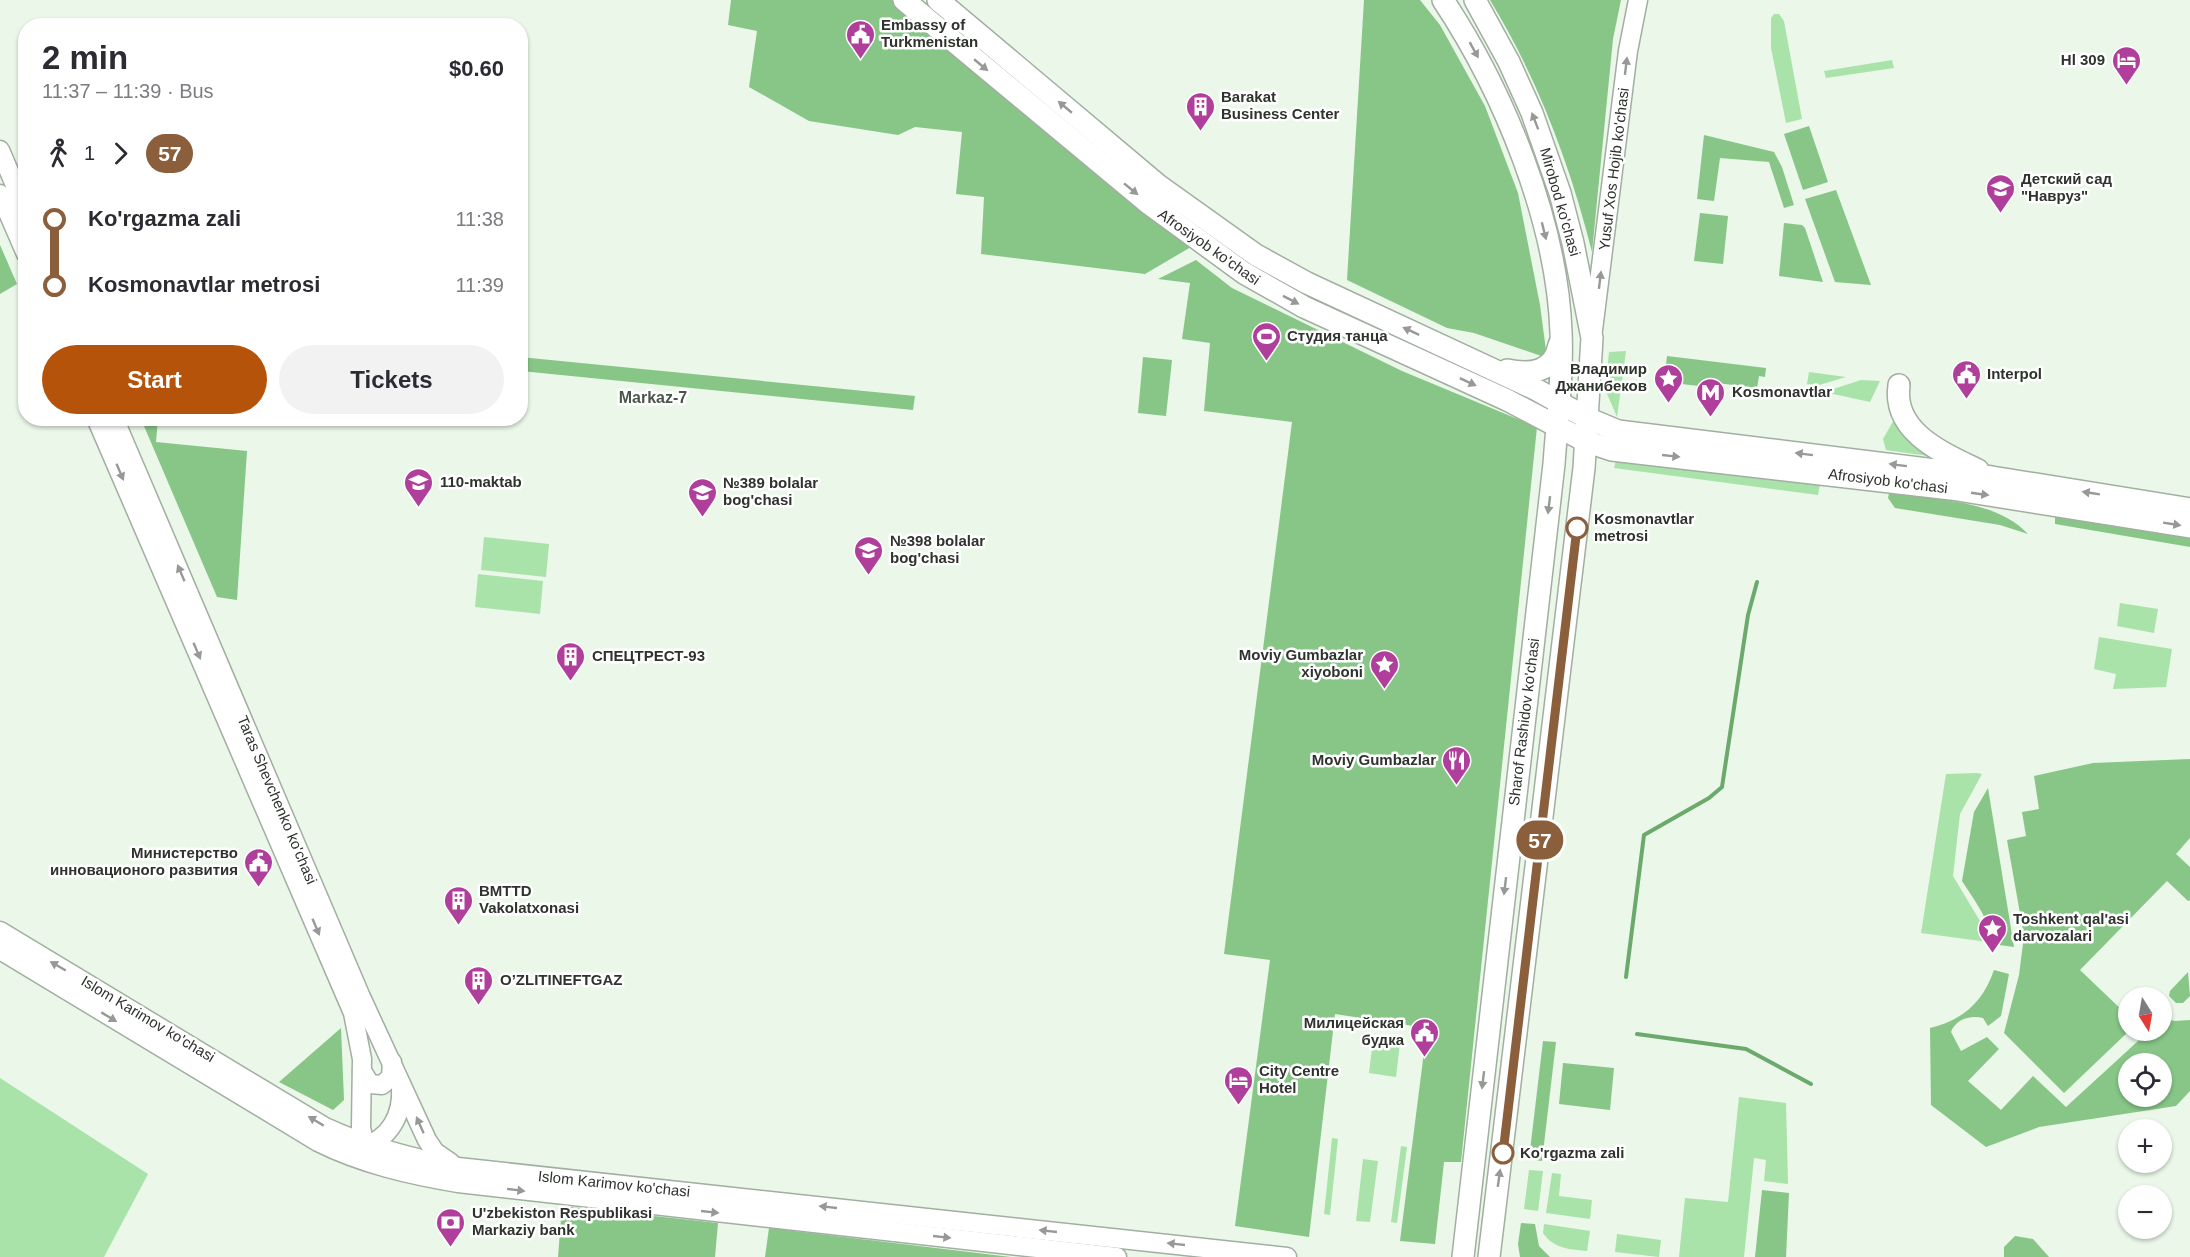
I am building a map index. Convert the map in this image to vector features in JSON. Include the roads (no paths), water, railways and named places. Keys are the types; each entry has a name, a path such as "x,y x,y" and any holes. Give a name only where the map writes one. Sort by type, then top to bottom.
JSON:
{"main road":[{"name":"Afrosiyob ko'chasi","path":"904,0 1148,203 1221,258 1294,302 1507,400 1586,441 1615,441 1861,469 1992,477 2190,509"},
{"name":"Afrosiyob ko'chasi","path":"938,0 1143,173 1231,239 1307,283 1484,364 1558,401 1587,418 1615,441"},
{"name":"Mirobod ko'chasi","path":"1443,0 1488,75 1520,150 1546,239 1557,295 1561,335 1558,401"},
{"name":"Mirobod ko'chasi","path":"1475,0 1513,70 1544,144 1569,226 1592,338 1587,418"},
{"name":"Yusuf Xos Hojib ko'chasi","path":"1592,338 1628,51 1638,0"},
{"path":"0,150 18,192"},
{"path":"0,194 18,236"},
{"path":"1484,364 1522,372 1539,370 1548,366 1556,357 1561,335"},
{"path":"1899,385 1900,411 1914,431 1944,453 1992,477"},
{"name":"Sharof Rashidov ko'chasi","path":"1463,1257 1554,464 1558,401"},
{"name":"Sharof Rashidov ko'chasi","path":"1489,1257 1584,468 1587,418"},
{"path":"1556,426 1587,418"},
{"name":"Taras Shevchenko ko'chasi","path":"99,426 348,1002 358,1032 362,1071 362,1133 389,1169"},
{"name":"Taras Shevchenko ko'chasi","path":"117,426 202,620 311,882 429,1144 438,1154 458,1167"},
{"name":"Afrosiyob ko'chasi","path":"1554,464 1560,457 1586,441"},
{"path":"1584,468 1615,441"},
{"name":"Afrosiyob ko'chasi","path":"1861,469 2190,527"},
{"name":"Islom Karimov ko'chasi","path":"0,931 335,1141"},
{"name":"Islom Karimov ko'chasi","path":"0,950 335,1141 389,1169 458,1183 743,1206 1287,1257"},
{"path":"362,1071 370,1084 382,1085 395,1070"},
{"path":"335,1141 355,1148 369,1145 387,1133 396,1121 401,1104 395,1070"},
{"path":"335,1141 353,1128 361,1115"},
{"name":"Islom Karimov ko'chasi","path":"369,1145 458,1167 1117,1257"},
{"path":"1494,1214 1503,1257"}],"waterway":[{"path":"1626,977 1644,835 1709,798 1722,787 1748,615 1757,582"},
{"path":"1637,1034 1746,1049 1811,1084"}],"place":[{"name":"Embassy of Turkmenistan","path":"860,60"},
{"name":"Hl 309","path":"2126,86"},
{"name":"Barakat Business Center","path":"1200,132"},
{"name":"Детский сад \"Навруз\"","path":"2000,214"},
{"name":"Студия танца","path":"1266,362"},
{"name":"Interpol","path":"1966,400"},
{"name":"Владимир Джанибеков","path":"1668,404"},
{"name":"Kosmonavtlar","path":"1711,418"},
{"name":"110-maktab","path":"419,508"},
{"name":"№389 bolalar bog'chasi","path":"702,518"},
{"name":"Kosmonavtlar metrosi","path":"1577,528"},
{"name":"№398 bolalar bog'chasi","path":"869,576"},
{"name":"СПЕЦТРЕСТ-93","path":"571,682"},
{"name":"Moviy Gumbazlar xiyoboni","path":"1384,690"},
{"name":"Moviy Gumbazlar","path":"1457,786"},
{"name":"Министерство инновационого развития","path":"259,888"},
{"name":"BMTTD Vakolatxonasi","path":"458,926"},
{"name":"Toshkent qal'asi darvozalari","path":"1992,954"},
{"name":"O’ZLITINEFTGAZ","path":"479,1006"},
{"name":"Милицейская будка","path":"1425,1058"},
{"name":"City Centre Hotel","path":"1238,1106"},
{"name":"Ko'rgazma zali","path":"1503,1153"},
{"name":"U'zbekiston Respublikasi Markaziy bank","path":"451,1248"}],"district":[{"name":"Markaz-7","path":"653,397"}]}
